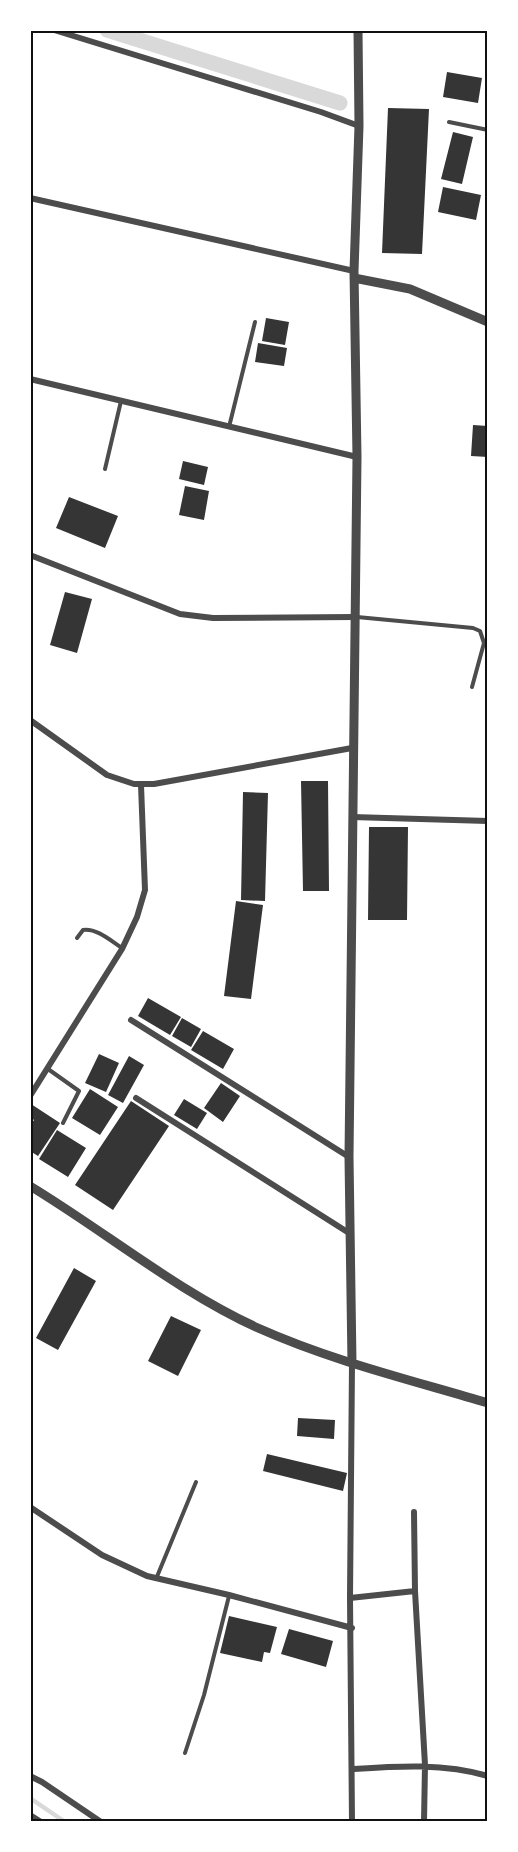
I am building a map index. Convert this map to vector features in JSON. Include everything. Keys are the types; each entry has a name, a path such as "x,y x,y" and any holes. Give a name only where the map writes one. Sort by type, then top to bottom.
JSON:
{"street":[{"path":"54,30 321,112 359,126"},
{"path":"352,1822 350,1598 352,1363 349,1157 357,458 354,275 359,126 358,30"},
{"path":"30,198 410,289 488,322"},
{"path":"30,379 357,458"},
{"path":"30,555 180,614 213,618 355,617"},
{"path":"30,720 107,775 141,785 352,748"},
{"path":"30,1096 122,949 137,917 145,890 141,785"},
{"path":"352,817 488,821"},
{"path":"131,1020 349,1157"},
{"path":"136,1098 349,1233"},
{"path":"30,1186 195,1293 258,1328 352,1363 488,1403"},
{"path":"30,1507 102,1555 156,1579 229,1595 352,1628"},
{"path":"414,1512 415,1591 425,1765 424,1822"},
{"path":"350,1598 415,1591"},
{"path":"352,1769 425,1765 453,1768 488,1776"},
{"path":"30,1776 101,1822"},
{"path":"30,1815 41,1822"}],"lane":[{"path":"449,122 488,130"},
{"path":"229,427 255,322"},
{"path":"105,469 121,401"},
{"path":"355,617 473,628 480,631 483,643 472,687"},
{"path":"77,938 83,930 89,929 122,949"},
{"path":"48,1069 79,1090 63,1123"},
{"path":"156,1579 196,1482"},
{"path":"185,1753 204,1695 229,1595"}],"building":[{"path":"447,72 482,78 478,103 443,97"},
{"path":"388,108 429,109 422,254 382,253"},
{"path":"453,132 473,137 462,184 441,179"},
{"path":"443,187 481,195 476,220 438,212"},
{"path":"266,318 289,322 285,345 262,341"},
{"path":"258,343 287,348 284,366 255,362"},
{"path":"473,425 488,426 488,457 471,456"},
{"path":"183,461 208,467 204,485 179,479"},
{"path":"185,486 209,491 204,520 179,515"},
{"path":"69,497 118,516 105,548 56,528"},
{"path":"65,592 92,599 77,653 50,645"},
{"path":"301,781 328,781 329,891 303,891"},
{"path":"243,792 268,793 265,901 241,900"},
{"path":"369,827 408,827 407,920 368,920"},
{"path":"236,901 263,905 251,999 224,996"},
{"path":"148,998 181,1017 170,1035 138,1016"},
{"path":"182,1018 201,1029 191,1047 172,1036"},
{"path":"203,1031 234,1049 223,1069 191,1050"},
{"path":"99,1054 119,1063 106,1092 85,1083"},
{"path":"129,1056 144,1065 123,1103 108,1095"},
{"path":"221,1083 240,1096 223,1122 204,1108"},
{"path":"90,1089 118,1107 100,1135 72,1118"},
{"path":"184,1099 207,1113 197,1129 174,1115"},
{"path":"131,1101 169,1126 113,1210 75,1185"},
{"path":"31,1104 60,1123 38,1156 30,1151 30,1126 34,1120 30,1117"},
{"path":"57,1130 86,1148 68,1177 39,1159"},
{"path":"74,1268 96,1281 58,1350 36,1338"},
{"path":"171,1316 201,1330 178,1376 148,1361"},
{"path":"298,1418 335,1420 334,1439 297,1436"},
{"path":"267,1454 347,1473 343,1491 263,1471"},
{"path":"229,1616 277,1627 270,1653 264,1652 262,1662 220,1653"},
{"path":"289,1629 333,1641 326,1667 281,1654"}],"waterway":[{"path":"107,30 340,103"},
{"path":"30,1798 65,1822"}]}
